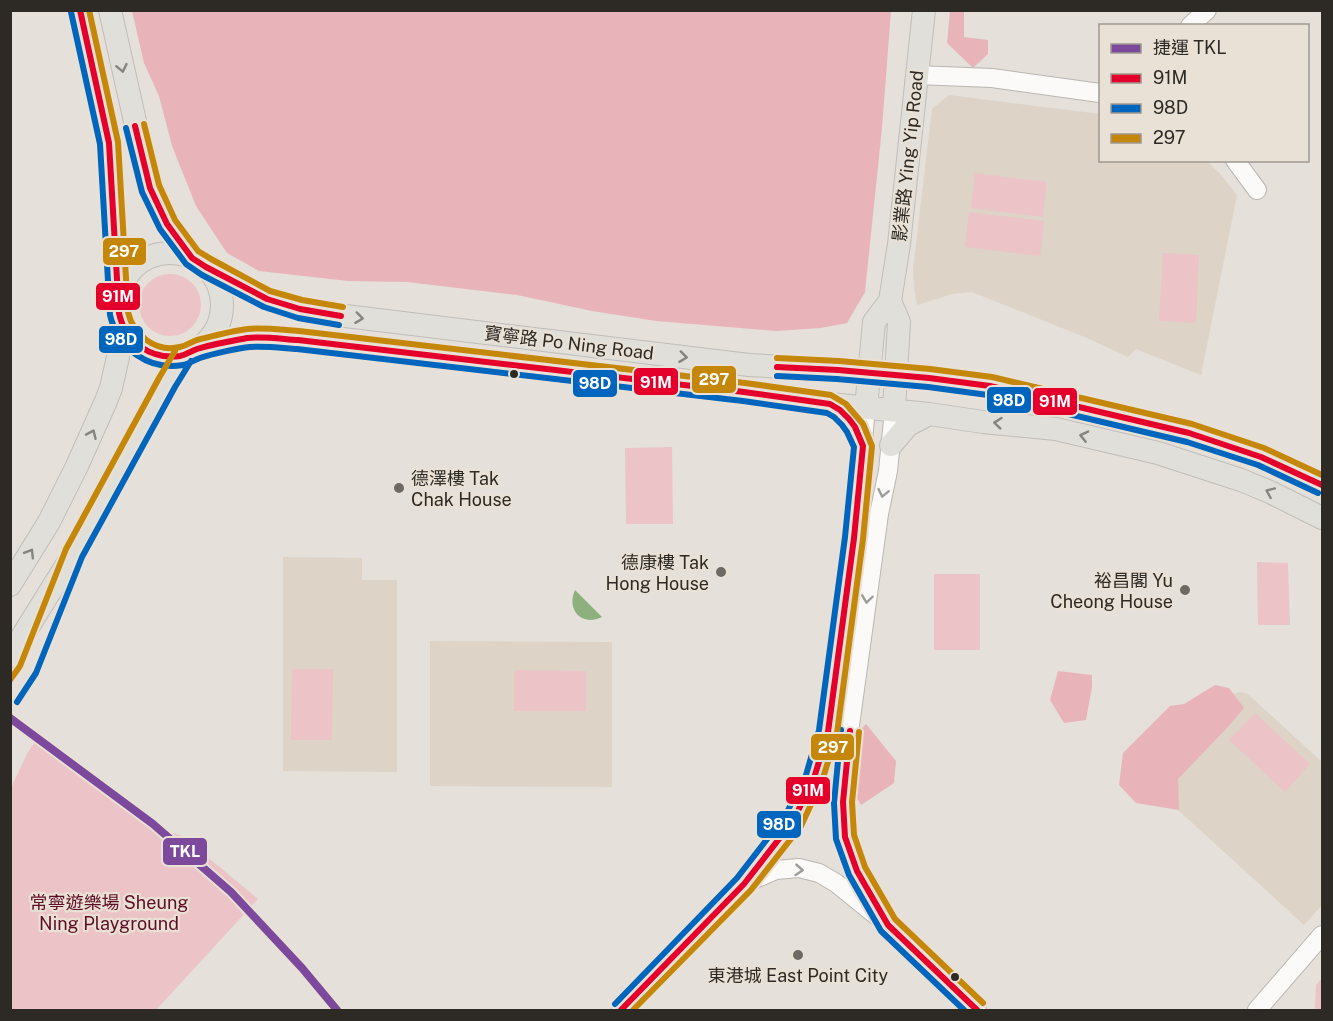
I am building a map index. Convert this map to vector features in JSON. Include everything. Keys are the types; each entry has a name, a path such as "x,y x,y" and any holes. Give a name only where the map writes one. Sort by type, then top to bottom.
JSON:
{"main road":[{"path":"80,10 109,143 115,260 121,322 128,335 152,354 168,357 191,352"},
{"path":"10,656 74,553 167,382 191,352 211,338 222,314 219,286 211,273 179,242 167,224 150,188 110,10"},
{"name":"影業路 Ying Yip Road","path":"866,407 874,322 890,301 899,244 924,10"},
{"path":"119,297 132,270 147,259 174,254 199,263"},
{"name":"寶寧路 Po Ning Road","path":"199,263 267,299 314,312 748,365 897,375 990,386 1190,433 1261,457 1323,485"},
{"name":"影業路 Ying Yip Road","path":"890,301 899,322 894,410"},
{"path":"10,585 49,522 106,401 118,357 121,322"},
{"name":"寶寧路 Po Ning Road","path":"191,352 249,338 298,340 1056,429 1158,453 1241,480 1323,518"},
{"path":"838,370 855,361 871,345"},
{"path":"830,404 849,419 863,446"},
{"path":"891,445 908,425 929,414"}],"street":[{"path":"1192,24 1207,10"},
{"path":"916,75 992,78 1099,93"},
{"path":"1236,162 1257,190"},
{"path":"621,1011 744,884 793,821 814,778 828,732 854,538 866,407"},
{"path":"888,925 857,872 845,837 843,802 848,740 875,541 891,445 894,410"},
{"path":"744,884 776,870 799,868 819,873 836,883 888,925 977,1011"},
{"path":"1263,1008 1323,935"}],"shaded area":[{"path":"132,11 891,11 882,128 865,292 847,323 821,328 776,331 656,321 592,311 517,295 407,282 348,281 259,271 227,253 196,206 172,146 159,96 144,63"},
{"path":"950,11 964,11 964,37 988,40 988,54 973,68 947,43"},
{"path":"949,95 1099,114 1099,162 1208,162 1237,195 1201,375 1136,349 1128,357 972,292 952,294 917,305 913,269 932,109"},
{"path":"283,557 362,558 362,580 397,580 397,772 283,771"},
{"path":"575,590 602,617 588,620 578,615 573,604"},
{"path":"430,641 612,642 612,787 430,786"},
{"path":"1058,671 1092,675 1086,720 1064,723 1050,700"},
{"path":"1215,685 1229,688 1244,708 1178,779 1179,810 1136,803 1119,785 1123,753 1170,706 1184,704"},
{"path":"1240,692 1250,696 1322,762 1322,905 1304,925 1165,798 1233,694"},
{"path":"866,724 896,761 894,783 861,805 852,790 856,772 855,735"}],"green space":[{"path":"975,173 1047,182 1043,217 971,208"},
{"path":"969,212 1044,221 1040,256 965,247"},
{"path":"1163,253 1199,255 1196,323 1159,321"},
{"path":"164,274 176,274 192,283 199,293 201,305 199,317 192,327 176,336 164,336 153,331 144,322 139,311 139,299 144,288 153,279"},
{"path":"672,447 673,524 626,524 625,448"},
{"path":"1257,562 1288,563 1290,625 1258,625"},
{"path":"934,574 980,574 980,650 934,650"},
{"path":"292,669 333,669 332,740 291,740"},
{"path":"514,670 586,671 586,711 514,711"},
{"path":"1255,713 1310,764 1285,792 1229,740"},
{"name":"常寧遊樂場 Sheung Ning Playground","path":"38,737 145,821 157,828 182,836 258,899 156,1010 11,1010 11,788"},
{"path":"1322,978 1322,1010 1318,1010 1315,1008 1316,985"}],"metro line":[{"name":"TKL","path":"10,718 153,824 231,892 302,968 337,1010"}],"transit line":[{"name":"91M","path":"80,10 109,143 119,313 127,333 141,347 150,352 180,356 203,347 247,338 298,340 830,404 840,410 855,427 863,446 854,538 828,732 814,778 793,821 744,884 621,1010"},
{"name":"297","path":"89,10 118,142 128,312 140,335 154,345 180,347 197,340 248,329 299,331 831,395 846,404 863,424 872,446 863,539 837,733 822,781 801,826 751,890 633,1010"},
{"name":"98D","path":"71,12 100,144 110,315 120,338 137,355 147,361 170,366 183,365 205,356 245,348 297,349 743,401 827,413 834,417 847,432 854,447 845,537 819,730 806,775 785,816 737,878 615,1004"},
{"name":"297","path":"144,124 159,185 175,220 198,251 270,291 302,300 343,307"},
{"name":"91M","path":"135,126 150,188 167,224 192,258 267,299 300,309 341,316"},
{"name":"98D","path":"126,128 142,192 160,229 186,264 202,275 264,307 298,318 339,325"},
{"name":"297","path":"10,680 20,666 66,549 175,351"},
{"name":"297","path":"777,358 930,369 992,377 1192,424 1264,448 1322,475"},
{"name":"98D","path":"17,702 36,673 82,557 191,361"},
{"name":"91M","path":"777,367 929,378 990,386 1189,433 1261,457 1322,485"},
{"name":"98D","path":"777,376 928,387 988,395 1187,442 1258,465 1318,493"},
{"name":"98D","path":"841,730 834,803 836,839 849,875 881,931 964,1010"},
{"name":"91M","path":"850,731 843,802 845,837 857,871 888,925 977,1010"},
{"name":"297","path":"859,732 852,802 854,835 865,867 895,919 983,1003"}],"place":[{"name":"德澤樓 Tak Chak House","path":"399,488"},
{"name":"德康樓 Tak Hong House","path":"721,572"},
{"name":"裕昌閣 Yu Cheong House","path":"1185,590"},
{"name":"東港城 East Point City","path":"798,955"}]}
